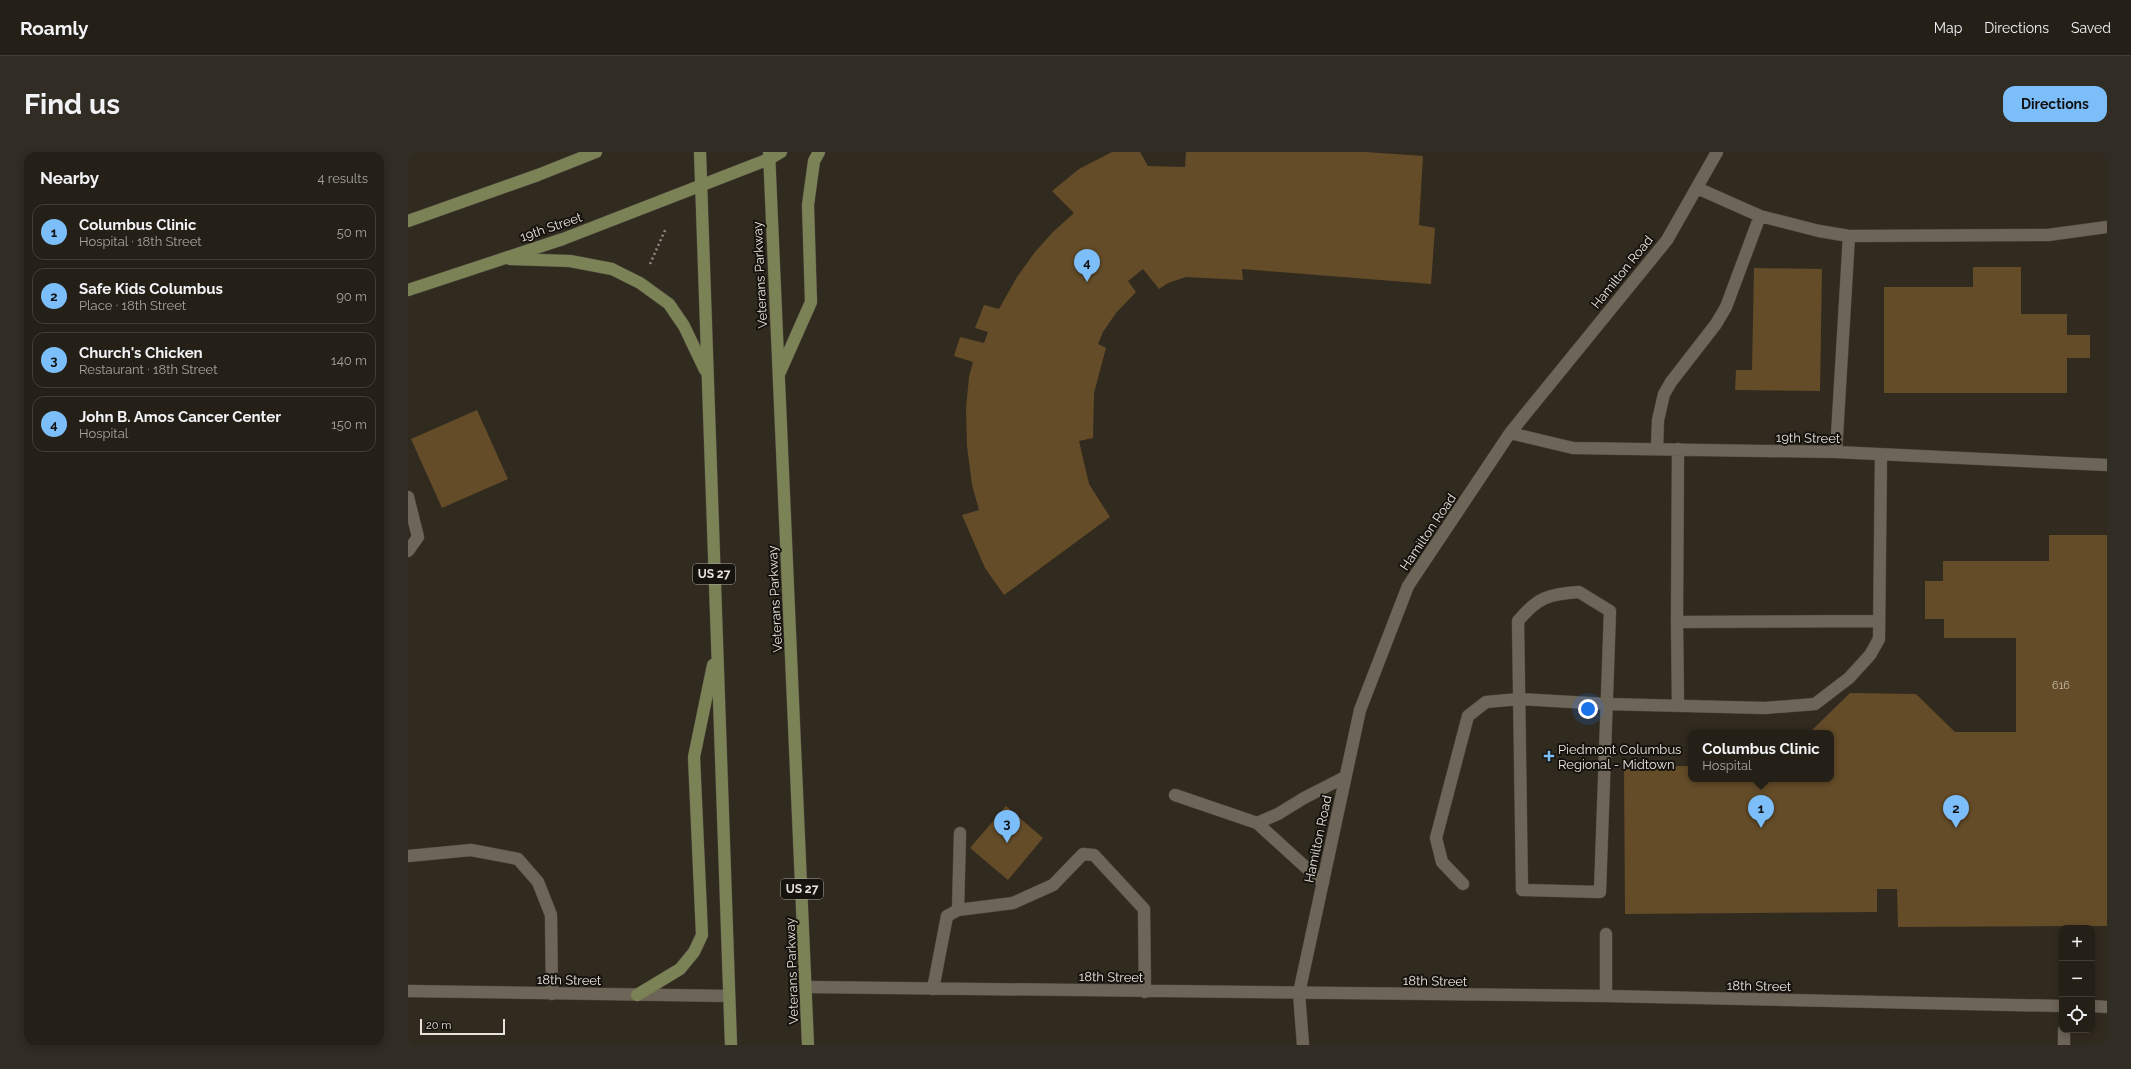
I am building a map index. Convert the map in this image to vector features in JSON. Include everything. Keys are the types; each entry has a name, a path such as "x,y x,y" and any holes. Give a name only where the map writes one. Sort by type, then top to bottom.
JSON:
{"main road":[{"path":"408,221 538,175 596,152"},
{"name":"US 27","path":"700,152 731,1045"},
{"name":"19th Street","path":"408,290 563,239 781,152"},
{"path":"779,375 811,302 808,205 814,161 819,152"},
{"name":"Veterans Parkway","path":"769,156 807,987 808,1045"},
{"path":"501,259 570,261 612,269 640,283 669,304 684,326 707,376"},
{"path":"637,995 680,969 694,952 702,935 694,757 717,646"}],"street":[{"name":"Hamilton Road","path":"1303,1045 1299,994 1360,710 1408,586 1510,433 1667,240 1717,152"},
{"path":"1697,188 1760,216 1812,230 1849,236 2048,235 2107,227"},
{"path":"1657,449 1658,420 1664,394 1671,382 1716,324 1726,307 1760,216"},
{"path":"1836,452 1849,236"},
{"name":"19th Street","path":"1510,433 1573,448 1836,452 2107,465"},
{"path":"1678,449 1678,706"},
{"path":"1463,884 1442,862 1436,838 1468,716 1486,702 1519,699 1606,704 1765,708 1815,704 1849,678 1870,655 1879,639 1881,455"},
{"path":"408,497 418,537 408,551"},
{"path":"1580,592 1610,611 1600,892 1522,890 1519,699 1518,621 1530,605 1553,594 1580,592"},
{"path":"1677,622 1879,621"},
{"path":"1257,823 1278,814 1304,798 1345,777"},
{"path":"1175,795 1257,823 1323,883"},
{"path":"958,910 960,833"},
{"path":"408,856 471,850 518,859 538,882 551,915 552,994"},
{"path":"933,989 947,916 958,910 1013,904 1053,884 1083,854 1094,855 1144,909 1145,992"},
{"path":"1606,934 1606,996"},
{"name":"18th Street","path":"807,987 1299,994 1606,996 2059,1006"},
{"name":"18th Street","path":"408,991 729,996"},
{"path":"2095,1006 2107,1006"},
{"path":"2064,1033 2064,1045"}],"path":[{"path":"649,267 666,228"}],"building":[{"path":"1112,152 1140,152 1148,166 1185,167 1186,152 1366,152 1423,156 1419,225 1435,228 1431,284 1242,269 1243,280 1186,277 1168,283 1159,289 1143,269 1128,281 1136,292 1116,313 1103,332 1098,344 1106,348 1094,393 1093,438 1079,441 1089,484 1110,517 1004,595 985,568 962,515 979,510 972,485 967,446 966,408 969,377 973,362 954,356 960,337 984,343 988,332 975,328 984,305 999,309 1017,277 1035,252 1053,232 1074,213 1052,191 1079,169"},
{"path":"1973,267 2021,267 2021,314 2067,314 2067,335 2090,335 2090,358 2067,358 2067,393 1884,393 1884,287 1973,287"},
{"path":"1754,268 1822,269 1820,391 1735,390 1736,370 1752,370"},
{"path":"477,410 508,479 442,508 411,439"},
{"path":"2049,535 2107,535 2107,926 2059,925 2059,926 1898,927 1897,889 1877,889 1877,912 1625,914 1624,767 1688,766 1688,782 1834,782 1834,730 1812,730 1850,693 1916,694 1955,732 2016,732 2016,638 1944,638 1944,619 1925,619 1925,581 1943,581 1943,561 2049,561"},
{"path":"1006,806 1043,838 1008,880 970,848"}],"place":[{"name":"John B. Amos Cancer Center","path":"1087,282"},
{"name":"Piedmont Columbus Regional - Midtown","path":"1549,756"},
{"name":"Columbus Clinic","path":"1761,828"},
{"name":"Safe Kids Columbus","path":"1956,828"},
{"name":"Church's Chicken","path":"1007,843"}]}
